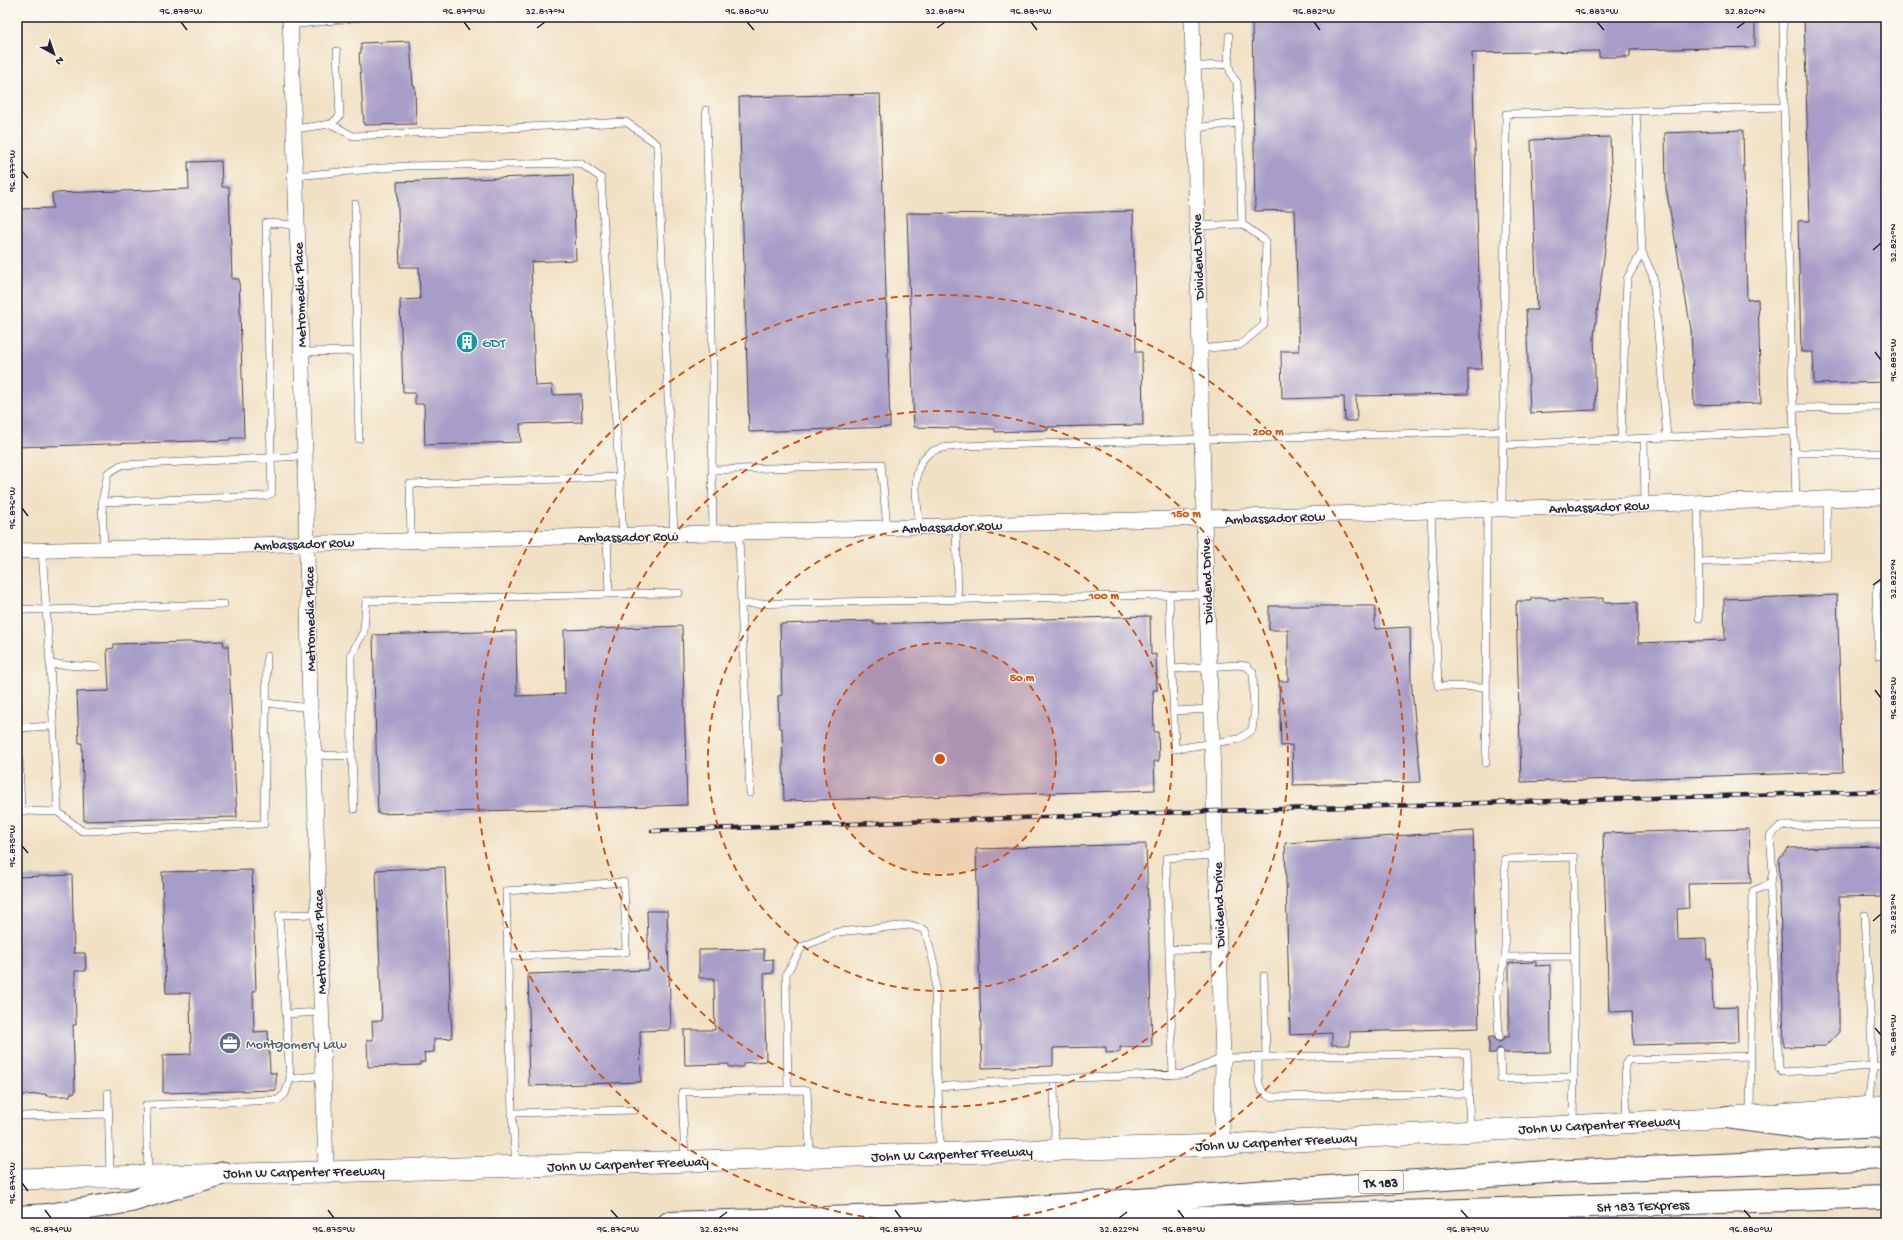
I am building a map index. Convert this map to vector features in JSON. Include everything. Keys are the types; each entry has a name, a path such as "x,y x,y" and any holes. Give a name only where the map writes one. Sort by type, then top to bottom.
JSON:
{"highway":[{"path":"1727,1117 1812,1129 1886,1126"},
{"name":"TX 183","path":"669,1223 917,1215 1548,1172 1886,1158"},
{"path":"17,1217 48,1215 131,1201 224,1173"},
{"name":"SH 183 TEXpress","path":"1040,1223 1886,1197"},
{"path":"917,1215 982,1223"}],"main road":[{"name":"John W Carpenter Freeway","path":"17,1179 224,1173 326,1172 1222,1145 1750,1116 1877,1107"}],"street":[{"name":"Dividend Drive","path":"1192,17 1193,128 1204,519 1223,1058 1222,1145"},
{"name":"Metromedia Place","path":"290,21 302,352 310,708 314,755 326,1172"},
{"name":"Ambassador Row","path":"17,551 623,536 1886,497"}],"lane":[{"path":"290,21 362,17"},
{"path":"1783,17 1792,408 1796,500"},
{"path":"1228,36 1231,77 1236,82 1242,224"},
{"path":"294,129 331,124 340,116 337,51"},
{"path":"1192,68 1229,64"},
{"path":"1486,763 1486,687 1495,510 1503,431 1506,114 1784,108"},
{"path":"706,110 713,373 713,533"},
{"path":"1636,111 1642,252 1653,276 1667,437"},
{"path":"331,124 353,136 626,122 657,144 674,534"},
{"path":"1193,128 1238,123"},
{"path":"296,176 406,166 580,163 601,178 623,536"},
{"path":"355,204 359,439"},
{"path":"102,502 266,496 272,493 266,223 297,225"},
{"path":"1196,226 1242,224 1266,241 1264,325 1240,345 1199,350"},
{"path":"1621,439 1627,279 1642,252"},
{"path":"302,352 357,351"},
{"path":"1792,408 1886,407"},
{"path":"920,527 916,492 918,469 927,454 941,448 960,446 1503,431"},
{"path":"1502,445 1793,431"},
{"path":"1644,438 1645,505"},
{"path":"1794,453 1886,453"},
{"path":"104,549 102,502 108,473 121,464 305,456"},
{"path":"712,470 881,464 887,528"},
{"path":"411,541 410,484 619,477"},
{"path":"1698,562 1827,556 1827,499"},
{"path":"1698,503 1698,618"},
{"path":"1431,512 1438,686 1486,687"},
{"path":"956,526 958,600"},
{"path":"739,532 750,793"},
{"path":"607,536 609,594"},
{"path":"42,550 58,812"},
{"path":"1879,656 1876,593 1878,586 1886,580"},
{"path":"354,809 351,655 364,631 366,601 679,593"},
{"path":"1169,595 1175,748 1239,739 1252,730 1254,716 1253,672 1246,666 1209,666 1172,669"},
{"path":"741,604 1207,595"},
{"path":"17,609 46,610 224,604"},
{"path":"17,712 21,811 58,812 82,831 264,824 267,656"},
{"path":"50,664 97,667"},
{"path":"266,703 310,708"},
{"path":"1174,711 1211,710"},
{"path":"18,728 53,726"},
{"path":"314,755 352,756"},
{"path":"1886,825 1780,826 1770,836 1772,872 1770,884 1778,1068 1782,1072 1886,1066"},
{"path":"1173,1075 1166,858 1216,855"},
{"path":"1499,1037 1496,995 1505,957 1505,859 1574,858 1575,956 1573,1126"},
{"path":"508,956 626,952 624,882 506,891 512,1113 516,1166"},
{"path":"1750,1116 1753,891 1770,884"},
{"path":"148,1175 146,1105 278,1100 285,1094 290,1079 279,915 319,914"},
{"path":"1865,915 1873,1066 1877,1107"},
{"path":"788,1090 786,974 802,947 837,932 911,925 925,930 935,968 940,1153"},
{"path":"1169,949 1219,950"},
{"path":"1505,957 1575,956"},
{"path":"1264,976 1266,1057"},
{"path":"286,1014 321,1012"},
{"path":"938,1088 1054,1079 1185,1074 1223,1058 1467,1053 1471,1131"},
{"path":"1500,1053 1501,1079 1574,1077"},
{"path":"1627,1122 1626,1065 1628,1060 1751,1056"},
{"path":"1258,1057 1261,1091 1265,1096 1469,1093"},
{"path":"290,1079 323,1075"},
{"path":"1054,1079 1055,1150"},
{"path":"685,1161 682,1092 807,1090 810,1157"},
{"path":"108,1093 110,1176"},
{"path":"512,1113 635,1110"},
{"path":"17,1116 108,1114"}],"building":[{"path":"1252,17 1755,17 1755,47 1630,50 1630,57 1599,57 1599,51 1472,53 1482,369 1468,369 1468,394 1356,396 1357,421 1345,421 1344,397 1282,399 1281,351 1299,351 1295,210 1255,211"},
{"path":"1804,17 1886,17 1886,382 1814,384 1813,352 1801,352 1798,221 1810,221"},
{"path":"410,41 413,86 415,86 416,124 364,125 359,53 361,53 361,43"},
{"path":"880,94 890,427 749,432 739,97"},
{"path":"1743,130 1747,300 1758,299 1761,403 1694,405 1691,329 1666,188 1665,133"},
{"path":"1610,137 1612,193 1594,336 1596,410 1530,413 1526,310 1537,310 1531,140"},
{"path":"221,161 222,187 229,187 232,279 239,279 244,438 230,438 230,440 17,447 17,209 53,208 52,193 189,189 188,162"},
{"name":"GDT","path":"573,175 576,260 531,262 535,386 552,385 553,395 581,394 582,422 520,424 521,442 425,445 424,404 415,404 415,393 403,393 400,300 420,299 419,267 400,267 397,182"},
{"path":"1133,211 1136,352 1142,352 1143,425 1048,427 1048,430 995,432 995,429 914,427 907,213 1033,214"},
{"path":"1837,595 1843,772 1521,782 1517,601 1531,601 1531,598 1548,598 1549,600 1603,598 1603,602 1637,602 1638,643 1725,640 1724,599"},
{"path":"1269,606 1375,606 1375,629 1410,627 1411,679 1421,782 1293,785 1292,745 1281,746 1279,681 1288,681 1288,630 1269,630"},
{"path":"1150,616 1151,655 1156,654 1157,690 1153,690 1154,732 1158,732 1159,761 1154,761 1155,790 784,801 782,728 779,728 778,696 782,695 780,624 873,621 873,624"},
{"path":"682,626 687,805 378,814 373,635 516,631 517,696 565,694 564,630"},
{"path":"223,641 224,646 228,646 237,817 84,821 82,743 79,743 77,692 109,691 107,649 114,648 114,644"},
{"path":"1749,829 1751,883 1688,884 1689,908 1677,909 1678,940 1706,939 1707,959 1711,959 1713,1008 1737,1007 1738,1042 1634,1045 1632,1011 1609,1012 1603,833"},
{"path":"1473,831 1479,1028 1350,1032 1350,1045 1332,1045 1332,1033 1290,1035 1285,843"},
{"path":"1146,844 1152,1046 1120,1047 1120,1052 1106,1053 1106,1047 1053,1048 1053,1066 982,1068 976,849"},
{"path":"1886,846 1886,896 1839,897 1839,1032 1826,1046 1784,1047 1779,859 1789,848"},
{"path":"445,867 452,1038 434,1039 434,1052 424,1053 425,1062 420,1062 420,1065 368,1067 367,1040 373,1040 372,1021 382,1021 376,870"},
{"path":"252,870 256,991 253,991 254,1032 268,1031 270,1073 276,1073 276,1090 163,1093 163,1055 191,1054 190,993 166,993 162,872"},
{"path":"72,875 74,953 85,953 86,971 75,971 76,1025 73,1025 75,1093 70,1093 70,1096 46,1096 46,1094 20,1095 17,1027 17,877"},
{"path":"647,911 667,911 671,1030 640,1031 641,1082 529,1086 528,1046 530,1046 528,974 649,970"},
{"path":"764,949 764,960 773,959 773,973 764,974 766,1061 743,1063 743,1067 729,1067 729,1064 685,1065 684,1030 715,1030 714,978 699,978 699,950"},
{"path":"1536,962 1536,966 1550,965 1551,1052 1505,1053 1500,1048 1497,1049 1495,1053 1489,1053 1489,1037 1494,1037 1495,1040 1499,1042 1502,1041 1504,1037 1509,1037 1509,963"}],"railway":[{"path":"652,831 1215,811 1886,791"}],"place":[{"name":"GDT","path":"467,342"},
{"name":"Montgomery Law","path":"230,1043"}]}
